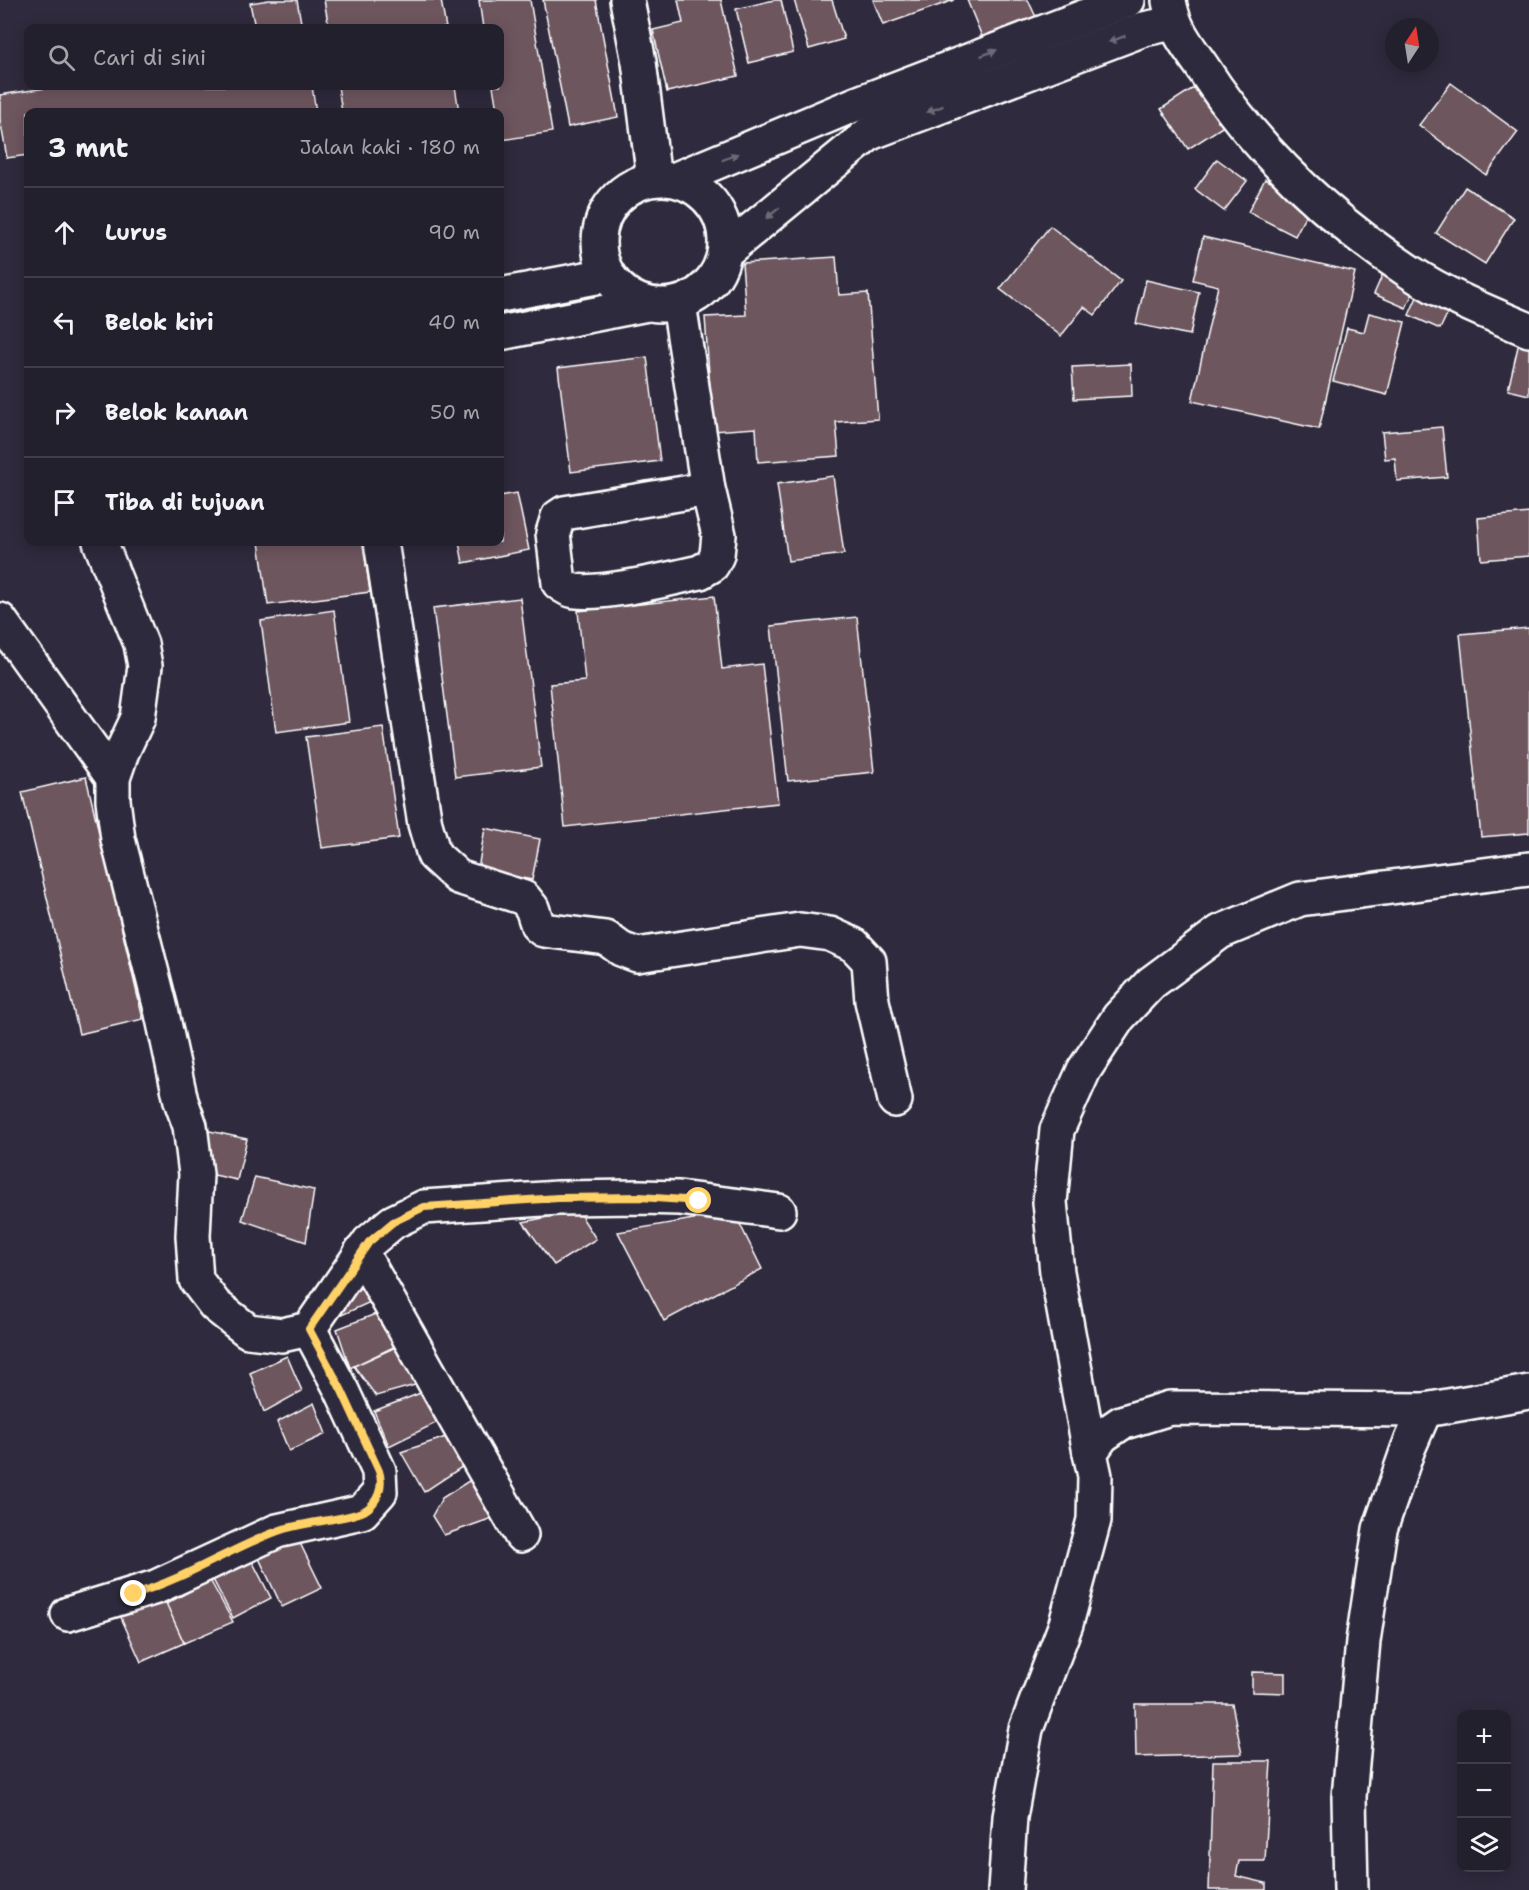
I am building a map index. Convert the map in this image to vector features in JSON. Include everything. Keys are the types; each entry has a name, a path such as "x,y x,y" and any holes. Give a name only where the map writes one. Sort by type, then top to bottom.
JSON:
{"street":[{"path":"627,0 665,179"},
{"path":"663,304 624,293 607,275 598,250 600,225 611,203 630,186 665,179 1128,0"},
{"path":"726,250 870,133 1144,29 1171,11 1216,90 1257,140 1329,213 1411,273 1485,312 1529,330"},
{"path":"856,104 870,133"},
{"path":"504,332 663,304 702,293 718,274 726,250 725,226 715,205 698,189 665,179"},
{"path":"504,294 607,275"},
{"path":"663,304 708,489 720,542 717,555 706,569 590,591 570,590 559,583 553,533 558,517 564,513 708,489"},
{"path":"102,546 141,644 145,666 138,718 113,778 118,839 161,1009 181,1101 190,1126 196,1174 193,1236 196,1280 215,1305 248,1331 270,1336 309,1329 361,1252 378,1233 424,1207 453,1203 558,1198 640,1197 679,1198 779,1211"},
{"path":"382,546 424,824 434,855 458,877 524,898 532,908 538,926 543,930 606,938 621,949 637,955 800,930 830,934 854,945 869,961 872,1001 895,1100"},
{"path":"0,620 113,778"},
{"path":"1005,1890 1010,1817 1026,1729 1066,1624 1094,1520 1095,1476 1057,1272 1050,1202 1057,1130 1084,1070 1119,1017 1151,983 1220,932 1300,899 1529,869"},
{"path":"361,1252 521,1535"},
{"path":"68,1614 156,1587 277,1531 362,1512 375,1500 381,1484 379,1471 342,1391 309,1329"},
{"path":"1090,1453 1102,1436 1121,1423 1170,1408 1425,1410 1529,1392"},
{"path":"1351,1890 1349,1797 1363,1641 1380,1529 1408,1449 1425,1410"}],"building":[{"path":"297,0 301,24 254,24 250,3"},
{"path":"324,0 441,0 445,24 328,24"},
{"path":"479,0 530,0 552,132 504,140 504,108 497,108 494,90 504,90 504,24 482,24"},
{"path":"543,0 596,0 618,117 568,127"},
{"path":"678,0 721,0 738,76 667,92 653,30 683,23"},
{"path":"781,0 793,52 749,63 736,9"},
{"path":"794,0 832,0 844,39 809,49"},
{"path":"873,0 954,0 883,25"},
{"path":"967,0 1028,0 1036,17 983,39"},
{"path":"1201,83 1227,124 1188,149 1161,109"},
{"path":"1451,83 1518,132 1486,175 1419,125"},
{"path":"33,90 313,90 315,108 24,108 24,156 7,158 0,119 0,95"},
{"path":"339,90 456,90 458,108 341,108"},
{"path":"1217,159 1247,181 1224,211 1195,189"},
{"path":"1265,179 1312,203 1295,236 1248,212"},
{"path":"1465,187 1514,218 1485,264 1436,233"},
{"path":"1050,226 1121,281 1095,315 1084,307 1061,336 1000,289"},
{"path":"1203,237 1355,272 1319,429 1192,401 1218,286 1193,280"},
{"path":"836,257 839,295 868,293 878,419 836,422 839,456 758,462 756,428 713,431 705,317 746,315 742,263"},
{"path":"1385,269 1417,284 1406,308 1374,294"},
{"path":"1146,280 1199,292 1190,335 1136,324"},
{"path":"1421,288 1453,302 1440,329 1409,315"},
{"path":"1369,313 1405,322 1387,395 1333,381 1347,328 1364,332"},
{"path":"1519,342 1529,345 1529,395 1508,390"},
{"path":"647,357 660,461 571,472 558,368"},
{"path":"1131,364 1132,396 1074,399 1072,367"},
{"path":"1442,427 1447,477 1397,481 1395,458 1385,459 1382,432"},
{"path":"833,476 844,554 788,561 777,484"},
{"path":"517,493 529,550 463,563 460,546 504,546 504,495"},
{"path":"1529,513 1529,556 1481,560 1478,518"},
{"path":"260,546 364,546 370,592 268,605"},
{"path":"714,596 722,669 762,664 778,803 565,827 550,684 585,681 578,611"},
{"path":"520,598 541,767 455,777 433,608"},
{"path":"334,610 349,722 276,732 261,621"},
{"path":"857,617 874,772 788,781 771,626"},
{"path":"1529,628 1529,833 1481,837 1460,634"},
{"path":"383,727 399,838 322,848 306,737"},
{"path":"86,777 143,1019 79,1034 22,792"},
{"path":"485,828 540,839 532,880 478,869"},
{"path":"205,1130 247,1139 237,1180 196,1171"},
{"path":"255,1177 314,1190 306,1242 242,1220"},
{"path":"578,1211 596,1239 554,1265 523,1222"},
{"path":"734,1212 762,1269 664,1321 618,1232"},
{"path":"359,1268 377,1299 326,1322"},
{"path":"391,1308 404,1342 350,1368 337,1329"},
{"path":"409,1341 433,1380 376,1396 354,1366"},
{"path":"287,1356 302,1391 264,1412 250,1373"},
{"path":"431,1389 448,1417 389,1446 374,1411"},
{"path":"314,1403 326,1434 289,1451 277,1422"},
{"path":"455,1434 471,1461 424,1492 401,1452"},
{"path":"475,1477 498,1516 444,1535 432,1516 442,1498"},
{"path":"297,1537 322,1588 282,1607 258,1556"},
{"path":"246,1549 271,1598 233,1618 207,1568"},
{"path":"210,1580 233,1622 184,1643 166,1604"},
{"path":"162,1594 184,1643 141,1662 119,1613"},
{"path":"1252,1672 1285,1673 1285,1693 1252,1692"},
{"path":"1135,1704 1232,1704 1242,1754 1136,1757"},
{"path":"1213,1761 1271,1761 1265,1861 1239,1861 1236,1876 1266,1883 1266,1890 1209,1890"}],"route":[{"path":"134,1594 194,1571 277,1531 295,1525 362,1512 375,1500 380,1492 381,1476 342,1391 309,1329 361,1252 378,1233 393,1222 424,1207 453,1203 598,1197 679,1198 699,1201"}]}
